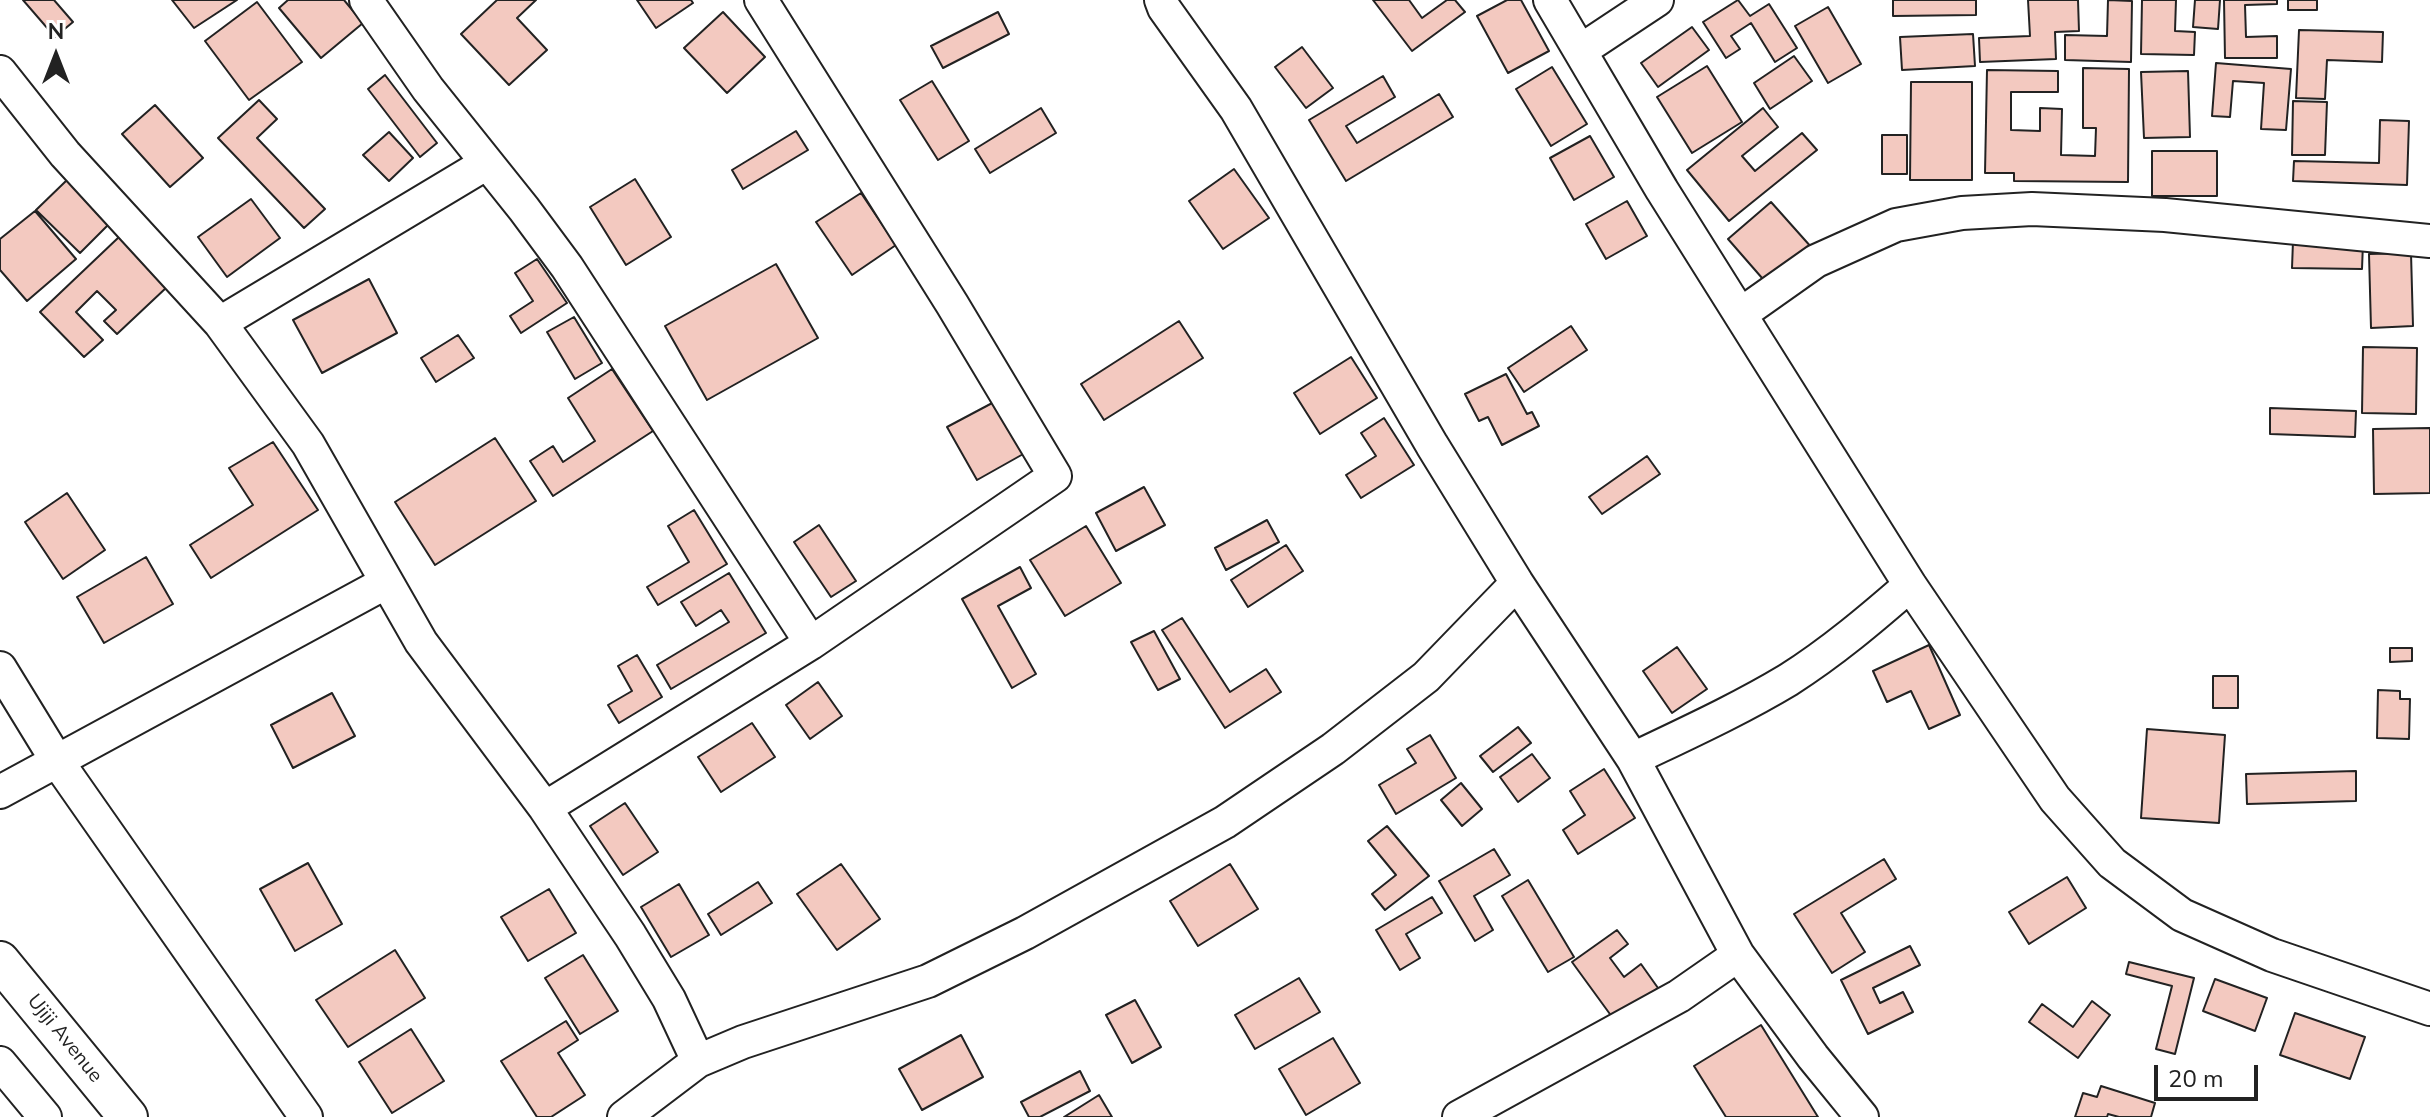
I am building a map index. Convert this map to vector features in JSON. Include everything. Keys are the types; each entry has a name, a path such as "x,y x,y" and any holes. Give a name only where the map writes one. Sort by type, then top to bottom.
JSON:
{"street":[{"path":"366,0 428,89 567,267 811,643"},
{"path":"545,808 811,643 1055,476 952,304 761,0"},
{"path":"1161,0 1236,109 1424,433 1517,583 1633,759 1738,955 1813,1057 1862,1117"},
{"path":"1550,0 1662,190 1910,585 2055,799 2112,863 2182,915 2272,955 2430,1009"},
{"path":"1580,51 1657,0"},
{"path":"0,72 65,154 220,323 308,444 421,642 545,808 630,935 669,999 698,1061"},
{"path":"220,323 487,163"},
{"path":"1741,314 1816,261 1896,225 1962,213 2032,209 2165,215 2430,241"},
{"path":"0,792 385,583"},
{"path":"624,1117 698,1061 743,1042 928,981 1025,933 1225,822 1333,749 1426,677 1517,583"},
{"path":"1633,759 1788,680 1849,638 1910,585"},
{"path":"0,668 57,761 306,1117"},
{"path":"1460,1117 1679,996 1738,955"},
{"name":"Ujiji Avenue","path":"0,961 128,1117"},
{"path":"0,1063 45,1117"}],"building":[{"path":"23,0 54,0 73,22 55,37"},
{"path":"172,0 237,0 194,28"},
{"path":"288,0 344,0 363,23 321,58 279,8"},
{"path":"497,0 536,0 517,18 547,50 509,85 461,34"},
{"path":"637,0 691,0 693,3 656,28"},
{"path":"1373,0 1409,0 1422,18 1447,0 1455,0 1465,12 1412,51"},
{"path":"1507,0 1521,0 1549,51 1508,73 1477,16"},
{"path":"1738,0 1750,16 1769,4 1797,48 1775,62 1751,23 1731,36 1740,49 1726,58 1703,22"},
{"path":"1893,0 1976,0 1976,15 1893,16"},
{"path":"2028,0 2078,0 2079,31 2055,32 2056,59 1980,62 1979,38 2030,36"},
{"path":"2108,0 2132,1 2131,62 2065,60 2065,35 2107,36"},
{"path":"2142,0 2176,0 2175,31 2195,32 2194,55 2141,54"},
{"path":"2195,0 2220,0 2218,29 2193,27"},
{"path":"2224,0 2277,0 2277,4 2245,5 2246,37 2277,36 2277,58 2225,58"},
{"path":"2288,0 2317,0 2317,10 2288,10"},
{"path":"257,2 302,62 249,100 205,41"},
{"path":"1828,7 1861,64 1828,83 1795,26"},
{"path":"723,12 765,57 727,93 684,48"},
{"path":"998,12 1009,34 943,68 931,46"},
{"path":"1692,27 1709,50 1658,87 1641,63"},
{"path":"2299,30 2383,32 2382,62 2327,60 2325,99 2296,98"},
{"path":"1973,34 1975,66 1902,70 1900,37"},
{"path":"1302,47 1333,88 1306,108 1275,67"},
{"path":"1794,56 1812,81 1770,109 1754,83"},
{"path":"2216,63 2291,69 2286,130 2261,129 2264,83 2233,81 2230,117 2212,116"},
{"path":"1707,66 1742,122 1692,153 1657,97"},
{"path":"1552,67 1587,124 1551,146 1516,89"},
{"path":"2083,68 2129,69 2128,182 2014,181 2014,173 1985,173 1987,70 2058,71 2058,92 2011,92 2011,130 2040,131 2040,108 2062,109 2061,155 2095,156 2096,128 2083,128"},
{"path":"2188,71 2190,137 2144,138 2141,72"},
{"path":"385,75 437,143 420,157 368,89"},
{"path":"1383,76 1395,97 1346,126 1357,143 1439,94 1453,117 1346,181 1309,120"},
{"path":"932,81 969,141 938,160 900,100"},
{"path":"1911,82 1972,82 1972,180 1910,180"},
{"path":"259,100 277,119 257,138 325,209 304,228 218,138"},
{"path":"2293,101 2327,102 2325,155 2292,155"},
{"path":"155,105 203,158 170,187 122,134"},
{"path":"1041,108 1056,133 990,173 975,149"},
{"path":"1763,108 1778,127 1742,156 1755,171 1802,133 1817,150 1729,221 1687,170"},
{"path":"2380,120 2409,121 2407,185 2293,181 2294,161 2379,163"},
{"path":"796,131 808,150 743,189 732,170"},
{"path":"389,132 413,158 389,181 363,155"},
{"path":"1882,135 1907,135 1907,174 1882,174"},
{"path":"1590,136 1614,177 1574,200 1550,158"},
{"path":"2152,151 2217,151 2217,196 2152,196"},
{"path":"1234,169 1269,218 1223,249 1189,201"},
{"path":"635,179 671,237 626,265 590,207"},
{"path":"67,180 108,225 80,253 36,210"},
{"path":"861,193 896,245 852,275 816,222"},
{"path":"251,199 280,238 227,277 198,237"},
{"path":"1627,201 1647,236 1606,259 1586,224"},
{"path":"1771,202 1812,248 1769,286 1728,239"},
{"path":"35,211 76,259 27,301 0,270 0,239"},
{"path":"119,237 167,287 117,334 104,321 116,310 97,291 76,312 103,340 84,357 40,312"},
{"path":"2293,241 2363,243 2362,269 2292,268"},
{"path":"2411,253 2413,326 2371,328 2369,254"},
{"path":"537,259 567,303 521,333 510,316 533,301 515,273"},
{"path":"776,264 818,338 707,400 665,326"},
{"path":"369,279 397,333 322,373 293,320"},
{"path":"574,317 602,363 575,379 547,332"},
{"path":"1179,321 1203,358 1104,420 1081,384"},
{"path":"1571,326 1587,350 1524,392 1508,368"},
{"path":"458,335 474,358 436,382 421,358"},
{"path":"2363,347 2417,348 2416,414 2362,413"},
{"path":"1351,357 1377,398 1320,434 1294,393"},
{"path":"612,369 653,431 553,496 530,461 553,446 563,462 595,441 568,398"},
{"path":"1506,374 1527,414 1532,412 1539,426 1502,445 1488,417 1479,421 1465,394"},
{"path":"996,401 1025,453 977,480 947,427"},
{"path":"2270,408 2356,411 2355,437 2270,434"},
{"path":"1384,418 1414,465 1361,498 1346,475 1376,456 1361,433"},
{"path":"2430,428 2430,493 2374,494 2373,429"},
{"path":"495,438 536,501 435,565 395,502"},
{"path":"273,442 318,510 211,578 190,545 253,505 229,468"},
{"path":"1647,456 1660,474 1602,514 1589,497"},
{"path":"1144,487 1165,525 1116,551 1096,513"},
{"path":"67,493 105,550 63,579 25,522"},
{"path":"694,510 727,564 658,605 647,587 689,562 668,526"},
{"path":"1267,520 1279,542 1226,570 1215,548"},
{"path":"819,525 856,581 831,597 794,542"},
{"path":"1086,526 1121,583 1065,616 1030,560"},
{"path":"1286,545 1303,571 1248,607 1231,580"},
{"path":"146,557 173,604 104,643 77,597"},
{"path":"1020,567 1031,588 998,606 1036,674 1012,688 962,599"},
{"path":"729,573 766,633 671,689 657,665 729,622 721,610 696,626 681,602"},
{"path":"1182,618 1230,692 1266,669 1281,692 1225,728 1162,630"},
{"path":"1154,631 1180,679 1158,690 1131,642"},
{"path":"1929,645 1960,715 1929,729 1911,691 1887,702 1873,671"},
{"path":"1677,647 1707,689 1672,713 1643,671"},
{"path":"2390,648 2412,648 2412,661 2390,662"},
{"path":"637,655 662,697 619,723 608,705 632,691 618,666"},
{"path":"2213,676 2238,676 2238,708 2213,708"},
{"path":"818,682 842,716 810,739 786,705"},
{"path":"2378,690 2400,691 2400,699 2410,699 2409,739 2377,738"},
{"path":"332,693 355,736 293,768 271,725"},
{"path":"752,723 775,757 721,792 698,757"},
{"path":"1518,727 1531,743 1493,772 1480,756"},
{"path":"2147,729 2225,735 2219,823 2141,818"},
{"path":"1430,735 1456,778 1396,814 1379,785 1416,763 1407,749"},
{"path":"1532,754 1550,778 1518,802 1500,777"},
{"path":"1604,769 1635,818 1578,854 1563,830 1585,815 1570,791"},
{"path":"2356,771 2356,801 2247,804 2246,774"},
{"path":"1461,783 1482,809 1462,826 1441,800"},
{"path":"625,803 658,852 623,875 590,826"},
{"path":"1387,826 1429,876 1385,910 1372,894 1396,875 1368,841"},
{"path":"1494,849 1510,875 1474,896 1493,930 1475,941 1439,881"},
{"path":"1884,859 1896,879 1841,913 1865,952 1832,973 1794,914"},
{"path":"308,863 342,924 295,951 260,889"},
{"path":"841,864 880,919 837,950 797,894"},
{"path":"1230,864 1258,909 1198,946 1170,901"},
{"path":"2067,877 2086,908 2029,944 2009,912"},
{"path":"1528,880 1574,957 1548,972 1502,896"},
{"path":"758,882 772,903 721,935 708,914"},
{"path":"679,884 709,935 671,957 641,907"},
{"path":"549,889 576,933 528,961 501,917"},
{"path":"1432,897 1442,913 1406,934 1420,958 1400,970 1376,930"},
{"path":"1617,930 1628,944 1610,958 1624,977 1641,964 1658,988 1615,1021 1572,962"},
{"path":"1910,946 1920,965 1873,988 1880,1003 1903,992 1913,1012 1868,1034 1841,980"},
{"path":"395,950 425,998 348,1047 316,1000"},
{"path":"583,955 618,1011 580,1034 545,978"},
{"path":"2129,962 2194,978 2175,1054 2156,1049 2172,986 2126,974"},
{"path":"1299,978 1320,1012 1255,1049 1235,1015"},
{"path":"2215,979 2267,998 2255,1031 2203,1011"},
{"path":"1135,1000 1161,1047 1132,1063 1106,1015"},
{"path":"2092,1001 2110,1015 2078,1058 2029,1022 2042,1004 2073,1027"},
{"path":"2295,1013 2365,1037 2350,1079 2280,1055"},
{"path":"566,1021 578,1040 558,1053 585,1095 551,1117 537,1117 501,1061"},
{"path":"1761,1025 1818,1117 1726,1117 1694,1066"},
{"path":"411,1029 444,1081 392,1113 359,1062"},
{"path":"961,1035 983,1077 922,1110 899,1069"},
{"path":"1333,1038 1360,1083 1306,1115 1279,1069"},
{"path":"1080,1071 1090,1091 1040,1117 1029,1117 1021,1102"},
{"path":"2101,1086 2155,1103 2151,1117 2108,1114 2107,1117 2075,1117 2083,1093 2097,1097"},
{"path":"1099,1095 1112,1117 1064,1117"}]}
